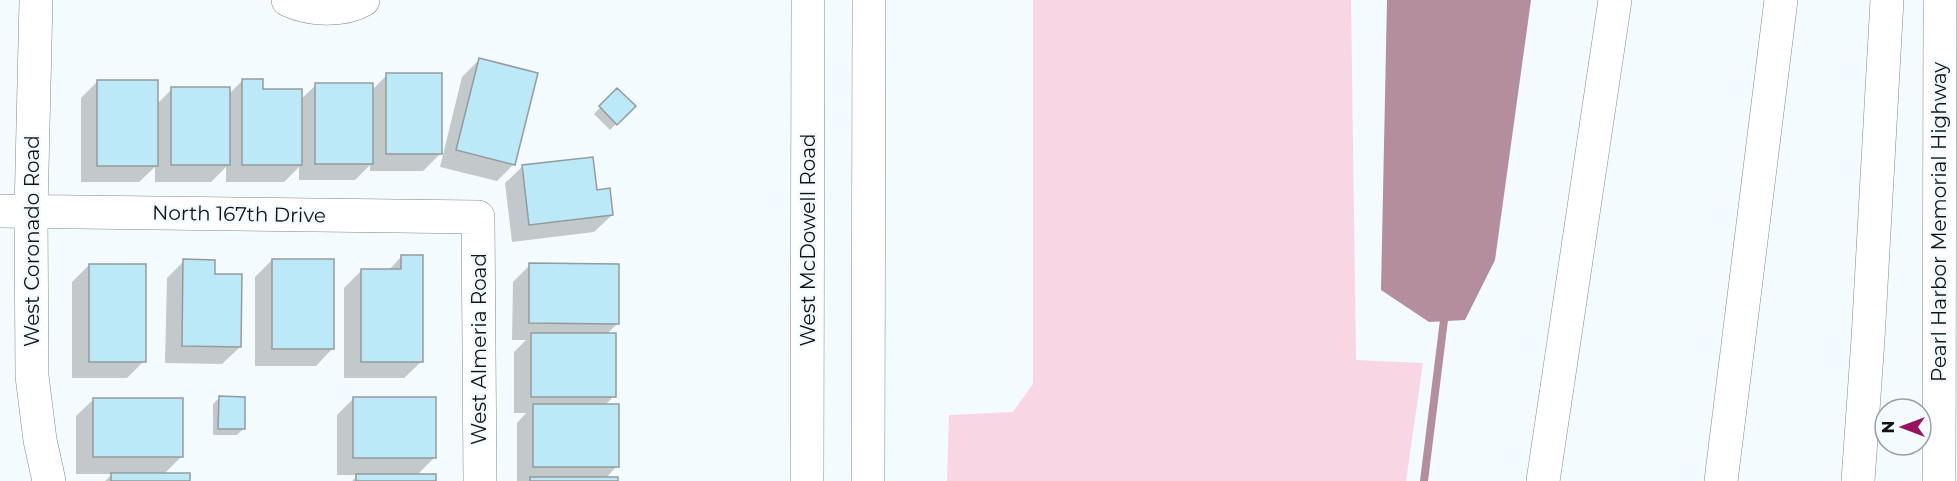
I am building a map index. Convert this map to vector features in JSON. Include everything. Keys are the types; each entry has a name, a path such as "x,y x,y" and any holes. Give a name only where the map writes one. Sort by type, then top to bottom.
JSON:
{"main road":[{"name":"West Coronado Road","path":"36,0 16,211 32,376 40,440 49,481"},
{"path":"288,0 298,4 330,9 356,4 363,0"},
{"name":"West McDowell Road","path":"807,481 808,0"},
{"path":"868,0 868,481"},
{"path":"1543,481 1615,0"},
{"path":"1721,481 1781,0"},
{"path":"1858,481 1887,0"},
{"name":"Pearl Harbor Memorial Highway","path":"1939,481 1940,0"},
{"name":"North 167th Drive","path":"16,211 478,217"},
{"name":"West Almeria Road","path":"478,217 480,481"}],"shaded area":[{"path":"1033,0 1351,0 1356,360 1423,363 1406,481 947,481 949,415 1013,412 1033,384"},
{"path":"1387,0 1531,0 1495,260 1465,320 1429,322 1381,290"}],"building":[{"path":"479,58 538,73 515,165 456,150"},
{"path":"386,73 442,73 442,154 386,154"},
{"path":"242,79 263,79 263,89 302,89 302,165 242,165"},
{"path":"97,80 158,80 158,166 97,166"},
{"path":"315,83 373,83 373,164 315,164"},
{"path":"171,87 230,87 230,165 171,165"},
{"path":"617,88 636,106 617,125 599,106"},
{"path":"593,157 597,190 610,188 613,215 529,225 522,165"},
{"path":"401,255 423,255 423,362 361,362 361,269 401,269"},
{"path":"183,259 215,260 215,274 242,274 241,347 182,346"},
{"path":"272,259 334,259 334,349 272,349"},
{"path":"529,263 619,264 619,324 529,323"},
{"path":"89,264 146,264 146,362 89,362"},
{"path":"531,333 616,333 616,397 531,397"},
{"path":"219,396 245,397 245,429 218,429"},
{"path":"353,397 436,397 436,458 353,458"},
{"path":"93,398 183,398 183,457 93,457"},
{"path":"533,404 619,404 619,467 533,467"},
{"path":"111,473 190,473 190,481 111,481"},
{"path":"356,474 436,474 436,481 356,481"},
{"path":"530,477 618,477 618,481 530,481"}],"waterway":[{"path":"1424,481 1445,312"}]}
